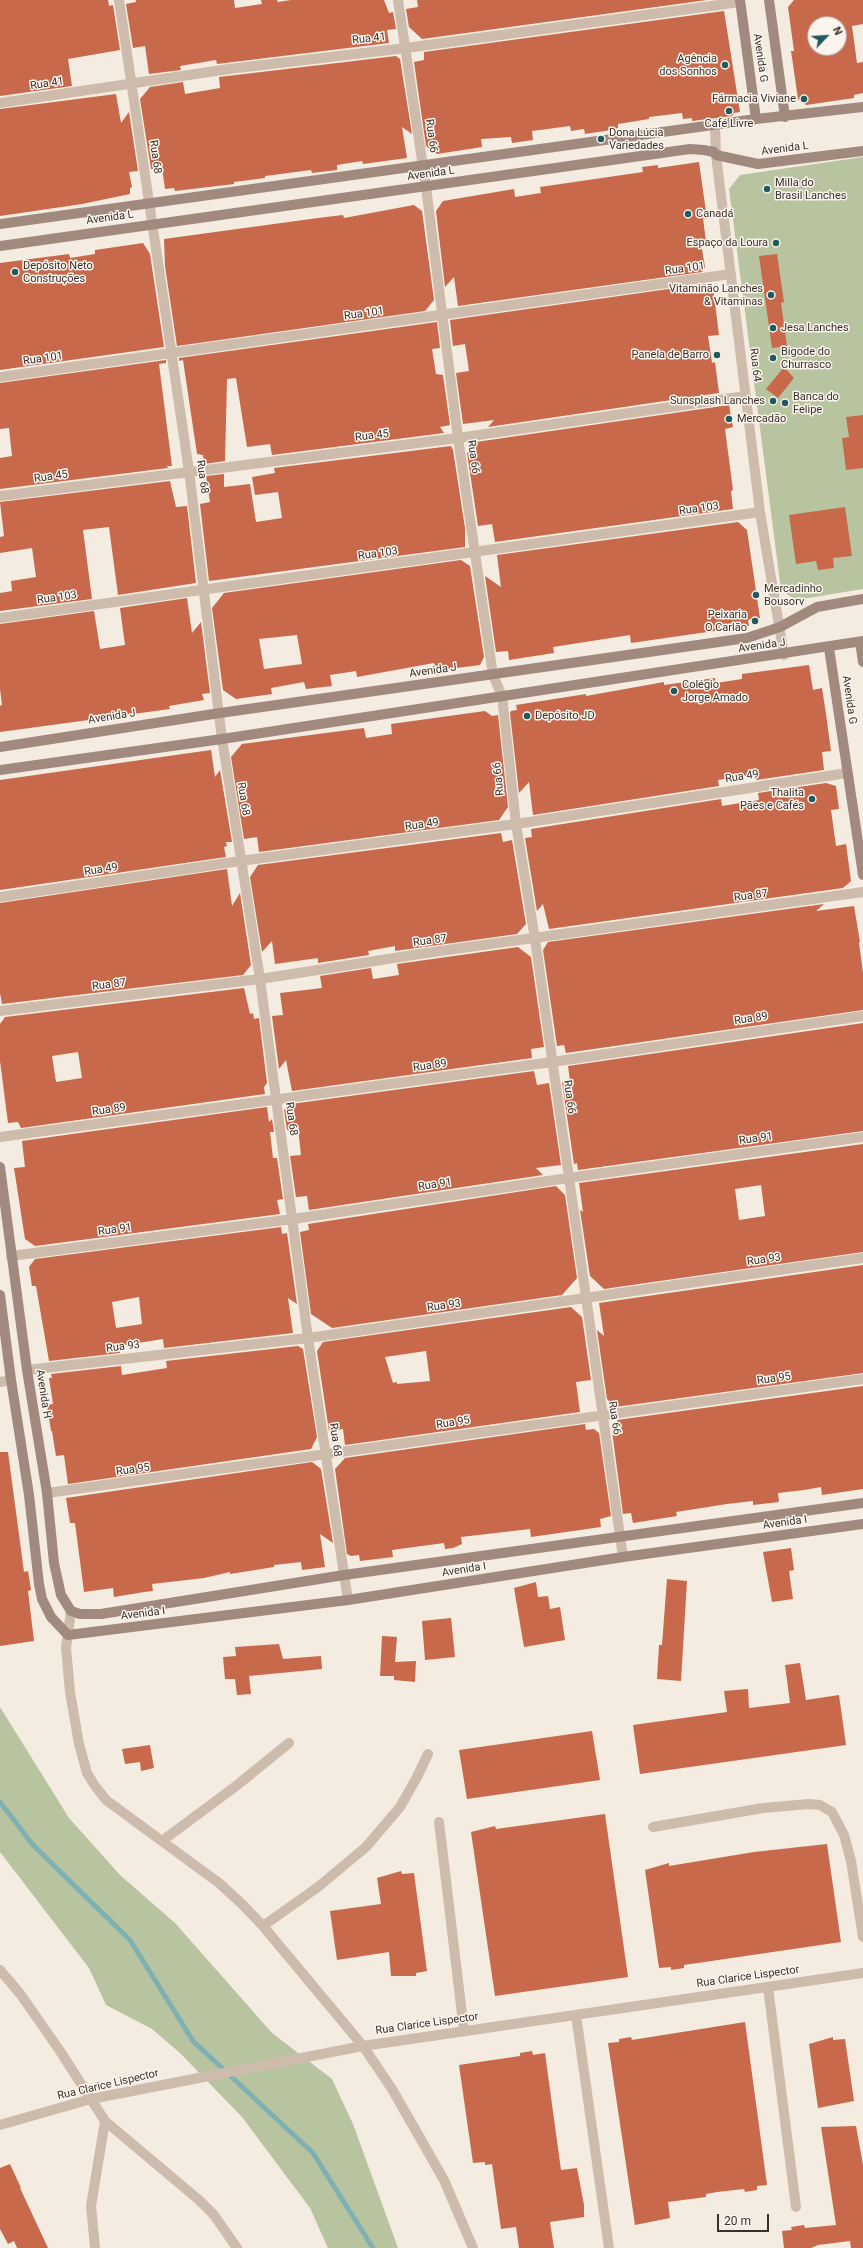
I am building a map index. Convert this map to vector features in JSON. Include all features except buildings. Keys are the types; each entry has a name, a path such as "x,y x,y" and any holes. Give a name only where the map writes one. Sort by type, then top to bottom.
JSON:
{"street":[{"name":"Rua 68","path":"119,0 133,83 152,225 189,471 205,590 222,739 240,861 260,979 294,1219 308,1338 348,1600"},
{"name":"Rua 66","path":"398,0 426,187 458,438 493,675 502,696 516,824 535,939 584,1298 623,1557"},
{"name":"Avenida G","path":"769,0 785,116"},
{"name":"Rua 41","path":"0,103 315,57 406,48 740,1"},
{"name":"Avenida G","path":"740,1 756,119"},
{"name":"Avenida L","path":"0,224 149,202 423,167 716,126 756,119 863,107"},
{"name":"Rua 64","path":"716,126 716,156 760,512 784,655"},
{"name":"Avenida L","path":"0,246 690,149 714,152 716,156 758,164 863,152"},
{"name":"Rua 101","path":"0,376 171,354 731,274"},
{"name":"Rua 45","path":"0,496 458,438 746,396"},
{"name":"Rua 103","path":"0,618 475,553 760,512"},
{"name":"Avenida J","path":"0,747 220,713 748,638 780,627 817,608 863,599"},
{"name":"Avenida J","path":"0,770 222,739 862,642"},
{"path":"862,642 863,662"},
{"name":"Avenida G","path":"829,648 863,875"},
{"name":"Rua 49","path":"0,897 240,861 516,824 847,773"},
{"name":"Rua 87","path":"0,1011 260,979 863,892"},
{"name":"Rua 89","path":"0,1137 552,1062 863,1016"},
{"name":"Rua 91","path":"11,1256 294,1219 568,1178 863,1137"},
{"name":"Avenida H","path":"0,1167 27,1370 47,1493 58,1586 64,1603 75,1613"},
{"name":"Rua 93","path":"27,1370 308,1338 863,1258"},
{"path":"0,1295 11,1380 29,1495 40,1590 51,1617 68,1636"},
{"name":"Rua 95","path":"47,1493 325,1456 471,1432 601,1416 863,1379"},
{"path":"0,1382 11,1380"},
{"name":"Avenida I","path":"75,1613 101,1614 344,1575 863,1503"},
{"name":"Avenida I","path":"68,1636 348,1600 623,1557 863,1524"},
{"path":"75,1613 66,1648 70,1692 79,1744 87,1772 106,1800 219,1882 263,1926 363,2046 392,2089 444,2180 473,2248"},
{"path":"162,1841 236,1786 289,1743"},
{"path":"263,1926 318,1888 366,1847 400,1807 428,1754"},
{"path":"653,1827 763,1808 809,1804 820,1805 832,1812 844,1835 851,1862 863,1937"},
{"path":"439,1822 464,2031"},
{"path":"0,1970 21,1995 105,2121 199,2200 214,2215 237,2248"},
{"name":"Rua Clarice Lispector","path":"0,2125 91,2099 363,2046 863,1973"},
{"path":"768,1987 796,2207"},
{"path":"576,2015 609,2248"},
{"path":"95,2248 91,2206 105,2121"}],"green space":[{"path":"863,157 863,589 796,600 781,590 729,189 740,175"},
{"path":"0,1707 69,1818 120,1875 175,1923 272,2033 332,2079 353,2124 398,2248 328,2248 310,2208 242,2117 180,2053 152,2029 106,2005 89,1968 0,1852"}],"waterway":[{"path":"0,1802 33,1845 130,1940 193,2041 313,2153 373,2248"}],"place":[{"name":"Agência dos Sonhos","path":"725,65"},
{"name":"Fármacia Viviane","path":"804,99"},
{"name":"Café Livre","path":"729,111"},
{"name":"Dona Lúcia Variedades","path":"601,139"},
{"name":"Milla do Brasil Lanches","path":"767,189"},
{"name":"Canadá","path":"688,214"},
{"name":"Espaço da Loura","path":"776,243"},
{"name":"Depósito Neto Construções","path":"15,272"},
{"name":"Vitaminão Lanches & Vitaminas","path":"771,295"},
{"name":"Jesa Lanches","path":"773,328"},
{"name":"Panela de Barro","path":"717,355"},
{"name":"Bigode do Churrasco","path":"773,358"},
{"name":"Sunsplash Lanches","path":"773,401"},
{"name":"Banca do Felipe","path":"785,403"},
{"name":"Mercadão","path":"729,419"},
{"name":"Mercadinho Bousorv","path":"756,595"},
{"name":"Peixaria O Carlão","path":"755,621"},
{"name":"Colégio Jorge Amado","path":"674,691"},
{"name":"Depósito JD","path":"527,716"},
{"name":"Thalita Pães e Cafés","path":"812,799"}]}
